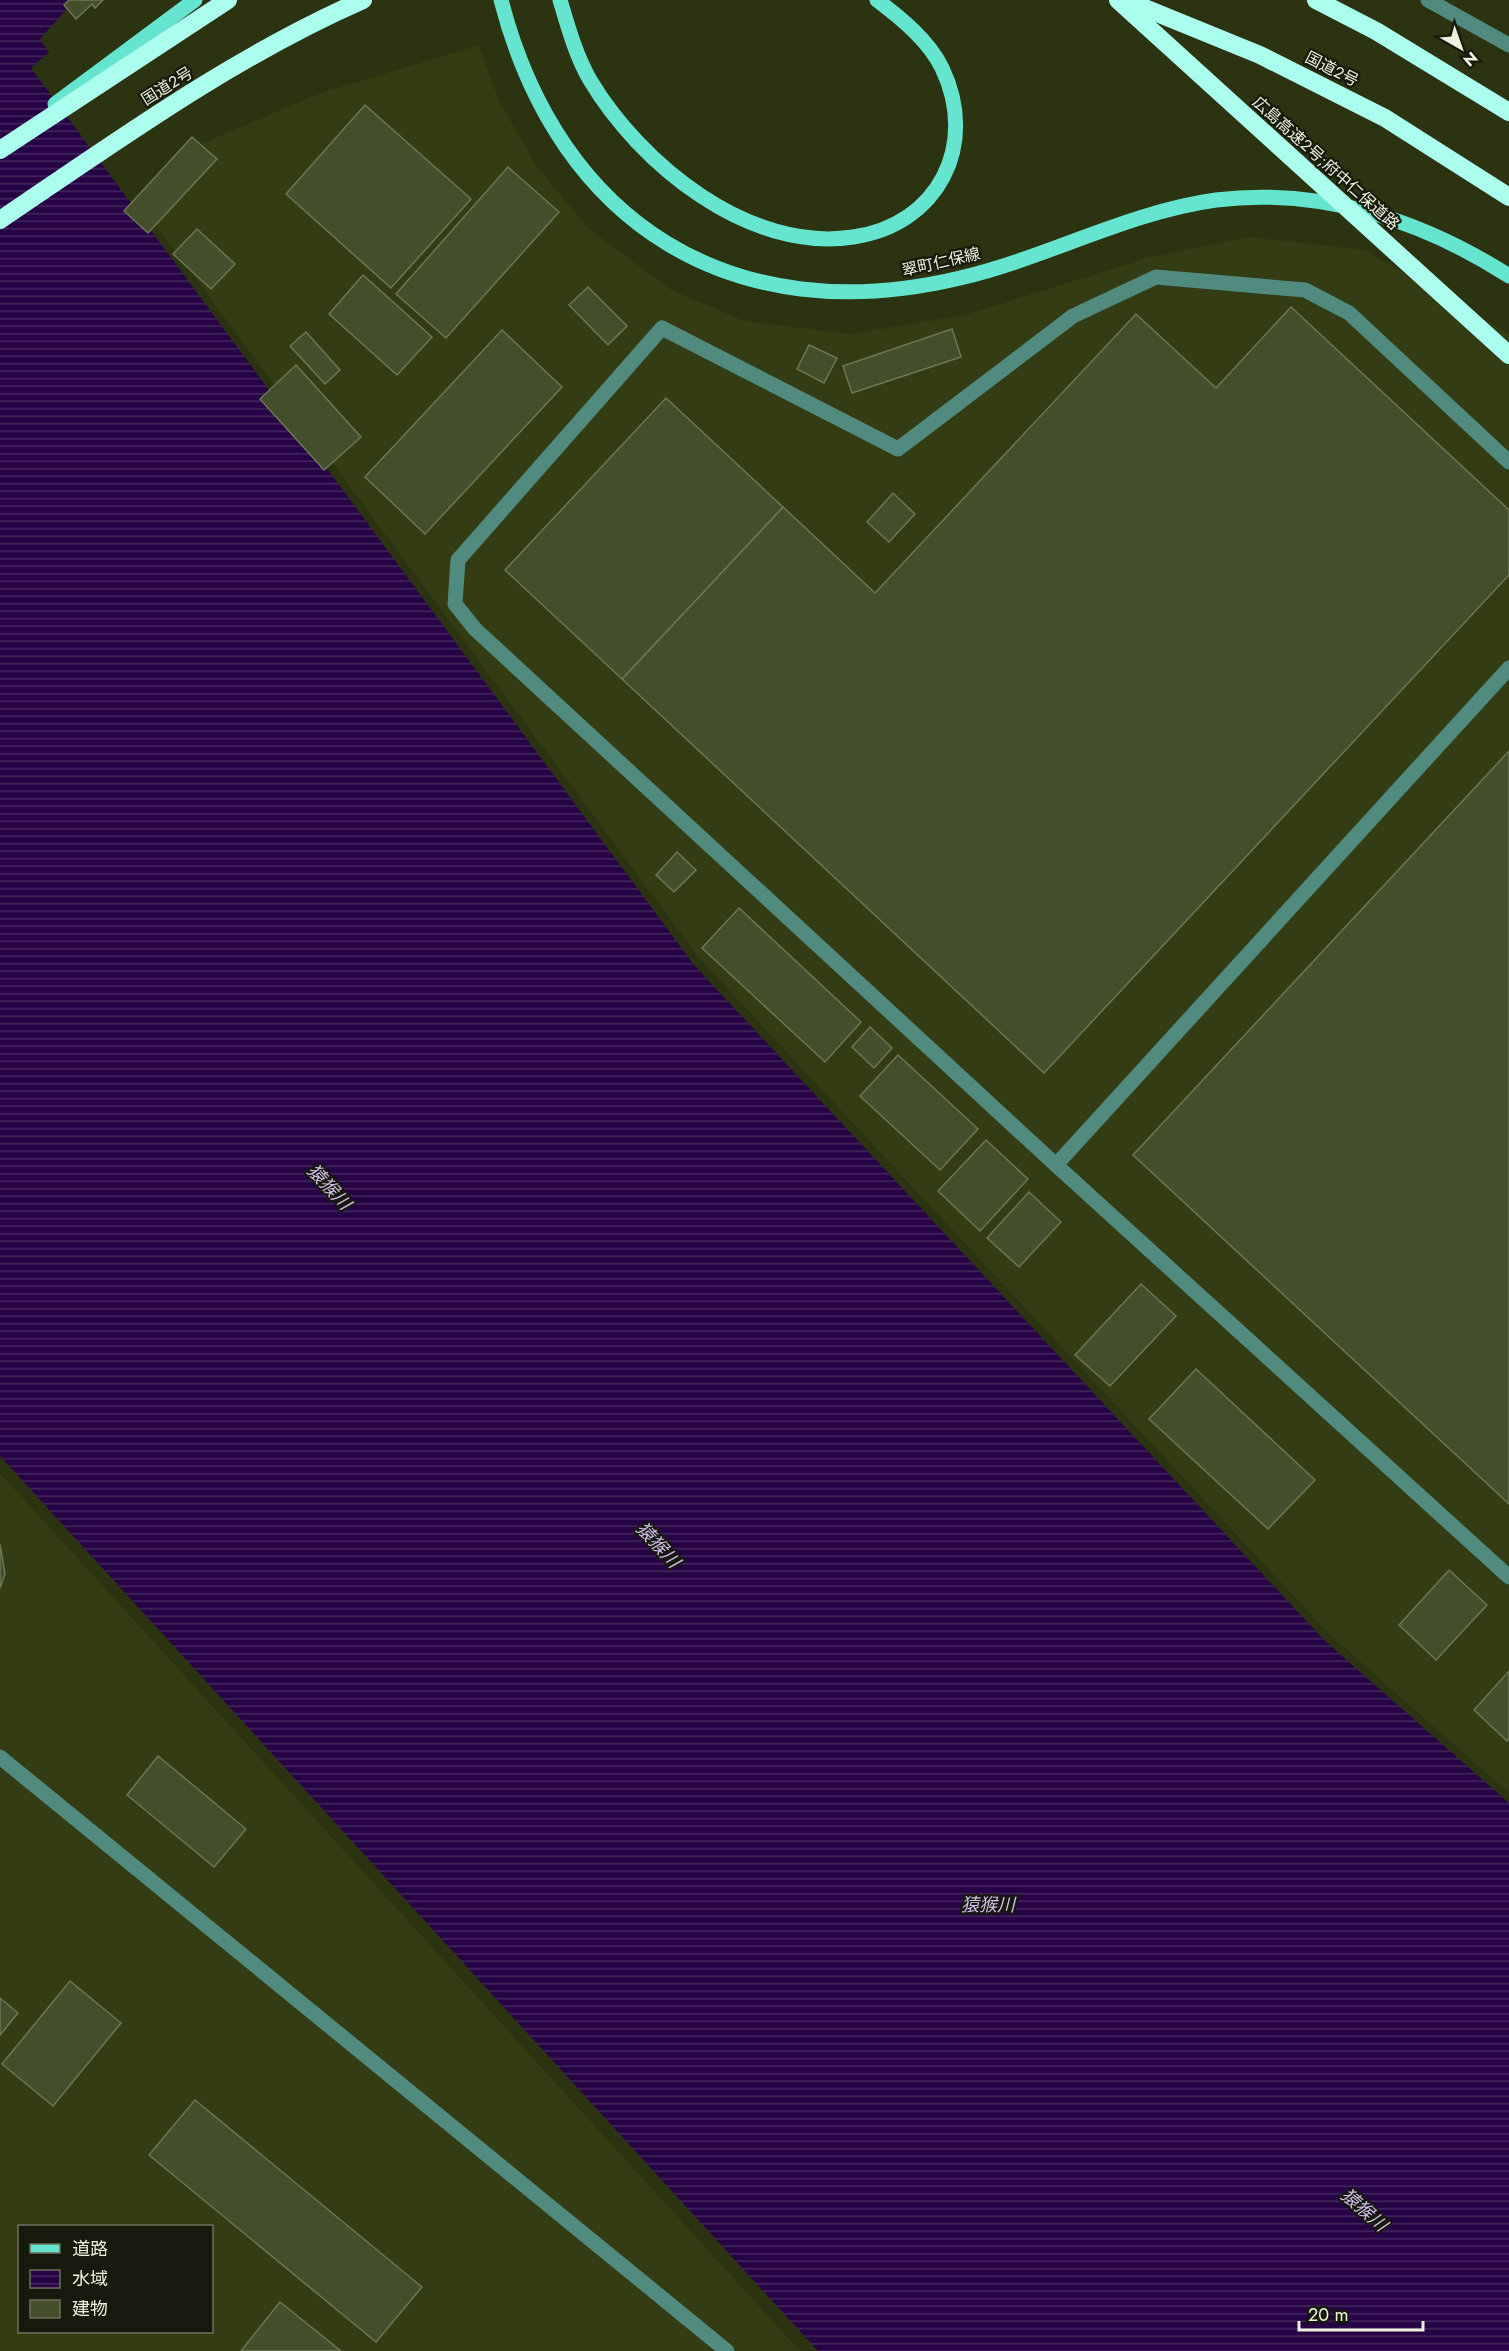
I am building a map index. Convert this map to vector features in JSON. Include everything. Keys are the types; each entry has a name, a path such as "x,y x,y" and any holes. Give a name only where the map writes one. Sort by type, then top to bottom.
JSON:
{"highway":[{"path":"0,148 200,7 228,0"},
{"name":"国道2号","path":"0,220 113,143 235,66 304,26 363,0"},
{"name":"広島高速2号;府中仁保道路","path":"1118,0 1509,355"},
{"name":"国道2号","path":"1125,0 1260,55 1385,118 1509,197"},
{"path":"1316,0 1376,31 1509,112"}],"main road":[{"name":"翠町仁保線","path":"501,0 513,46 533,92 557,136 587,177 624,211 662,240 704,265 746,280 794,290 901,290 963,278 1170,210 1215,201 1263,197 1314,200 1363,210 1412,226 1463,247 1509,276"},
{"path":"560,0 570,35 590,79 610,110 639,146 672,176 718,206 747,221 786,233 820,239 853,237 894,224 912,214 936,191 951,165 956,133 954,99 942,67 920,38 877,0"}],"street":[{"path":"1428,0 1509,45"},
{"path":"1509,462 1349,313 1305,290 1156,278 1073,316 898,449 662,328 458,560 455,604 475,629 1056,1165 1509,1577"},
{"path":"1056,1165 1509,668"},
{"path":"0,1757 727,2351"}],"shaded area":[{"path":"479,45 499,101 536,165 589,229 670,289 744,321 851,334 965,315 1147,258 1249,237 1365,250 1509,334 1509,1793 1330,1635 700,959 135,197 196,146 318,94"},
{"path":"0,1473 800,2351 0,2351"}],"water":[{"name":"猿猴川","path":"0,0 75,0 40,39 49,52 31,68 694,965 1325,1641 1509,1803 1509,2351 818,2351 0,1456"}],"building":[{"path":"69,0 103,0 95,8 92,4 76,19 64,5"},
{"path":"365,105 471,199 391,288 286,194"},
{"path":"192,137 217,159 148,233 124,211"},
{"path":"508,167 559,212 446,338 396,294"},
{"path":"197,229 235,264 211,289 173,254"},
{"path":"363,275 432,337 397,375 329,314"},
{"path":"588,287 627,326 608,345 569,305"},
{"path":"1291,307 1509,510 1509,575 1044,1073 622,679 783,507 875,593 1136,314 1216,388"},
{"path":"952,329 961,357 852,393 843,366"},
{"path":"502,330 562,387 425,534 365,477"},
{"path":"306,332 340,370 325,384 290,346"},
{"path":"809,345 837,358 824,383 797,369"},
{"path":"296,365 361,437 324,470 260,399"},
{"path":"666,398 783,507 622,679 505,570"},
{"path":"893,493 915,514 889,542 867,522"},
{"path":"1509,751 1509,1504 1133,1155"},
{"path":"677,852 696,870 674,892 656,875"},
{"path":"739,908 861,1022 825,1062 702,948"},
{"path":"870,1027 892,1048 874,1068 852,1047"},
{"path":"898,1055 978,1129 940,1170 860,1096"},
{"path":"986,1140 1028,1179 980,1231 938,1191"},
{"path":"1029,1192 1061,1222 1019,1267 987,1238"},
{"path":"1141,1284 1176,1316 1110,1386 1075,1355"},
{"path":"1196,1369 1315,1480 1268,1529 1149,1419"},
{"path":"0,1544 5,1574 0,1588"},
{"path":"1449,1570 1487,1605 1436,1660 1399,1625"},
{"path":"1509,1671 1509,1739 1507,1741 1474,1710"},
{"path":"158,1756 246,1829 214,1867 127,1795"},
{"path":"70,1981 121,2023 53,2106 2,2064"},
{"path":"0,1998 18,2013 0,2035"},
{"path":"195,2100 422,2287 376,2342 149,2155"},
{"path":"280,2302 341,2351 241,2351"}]}
